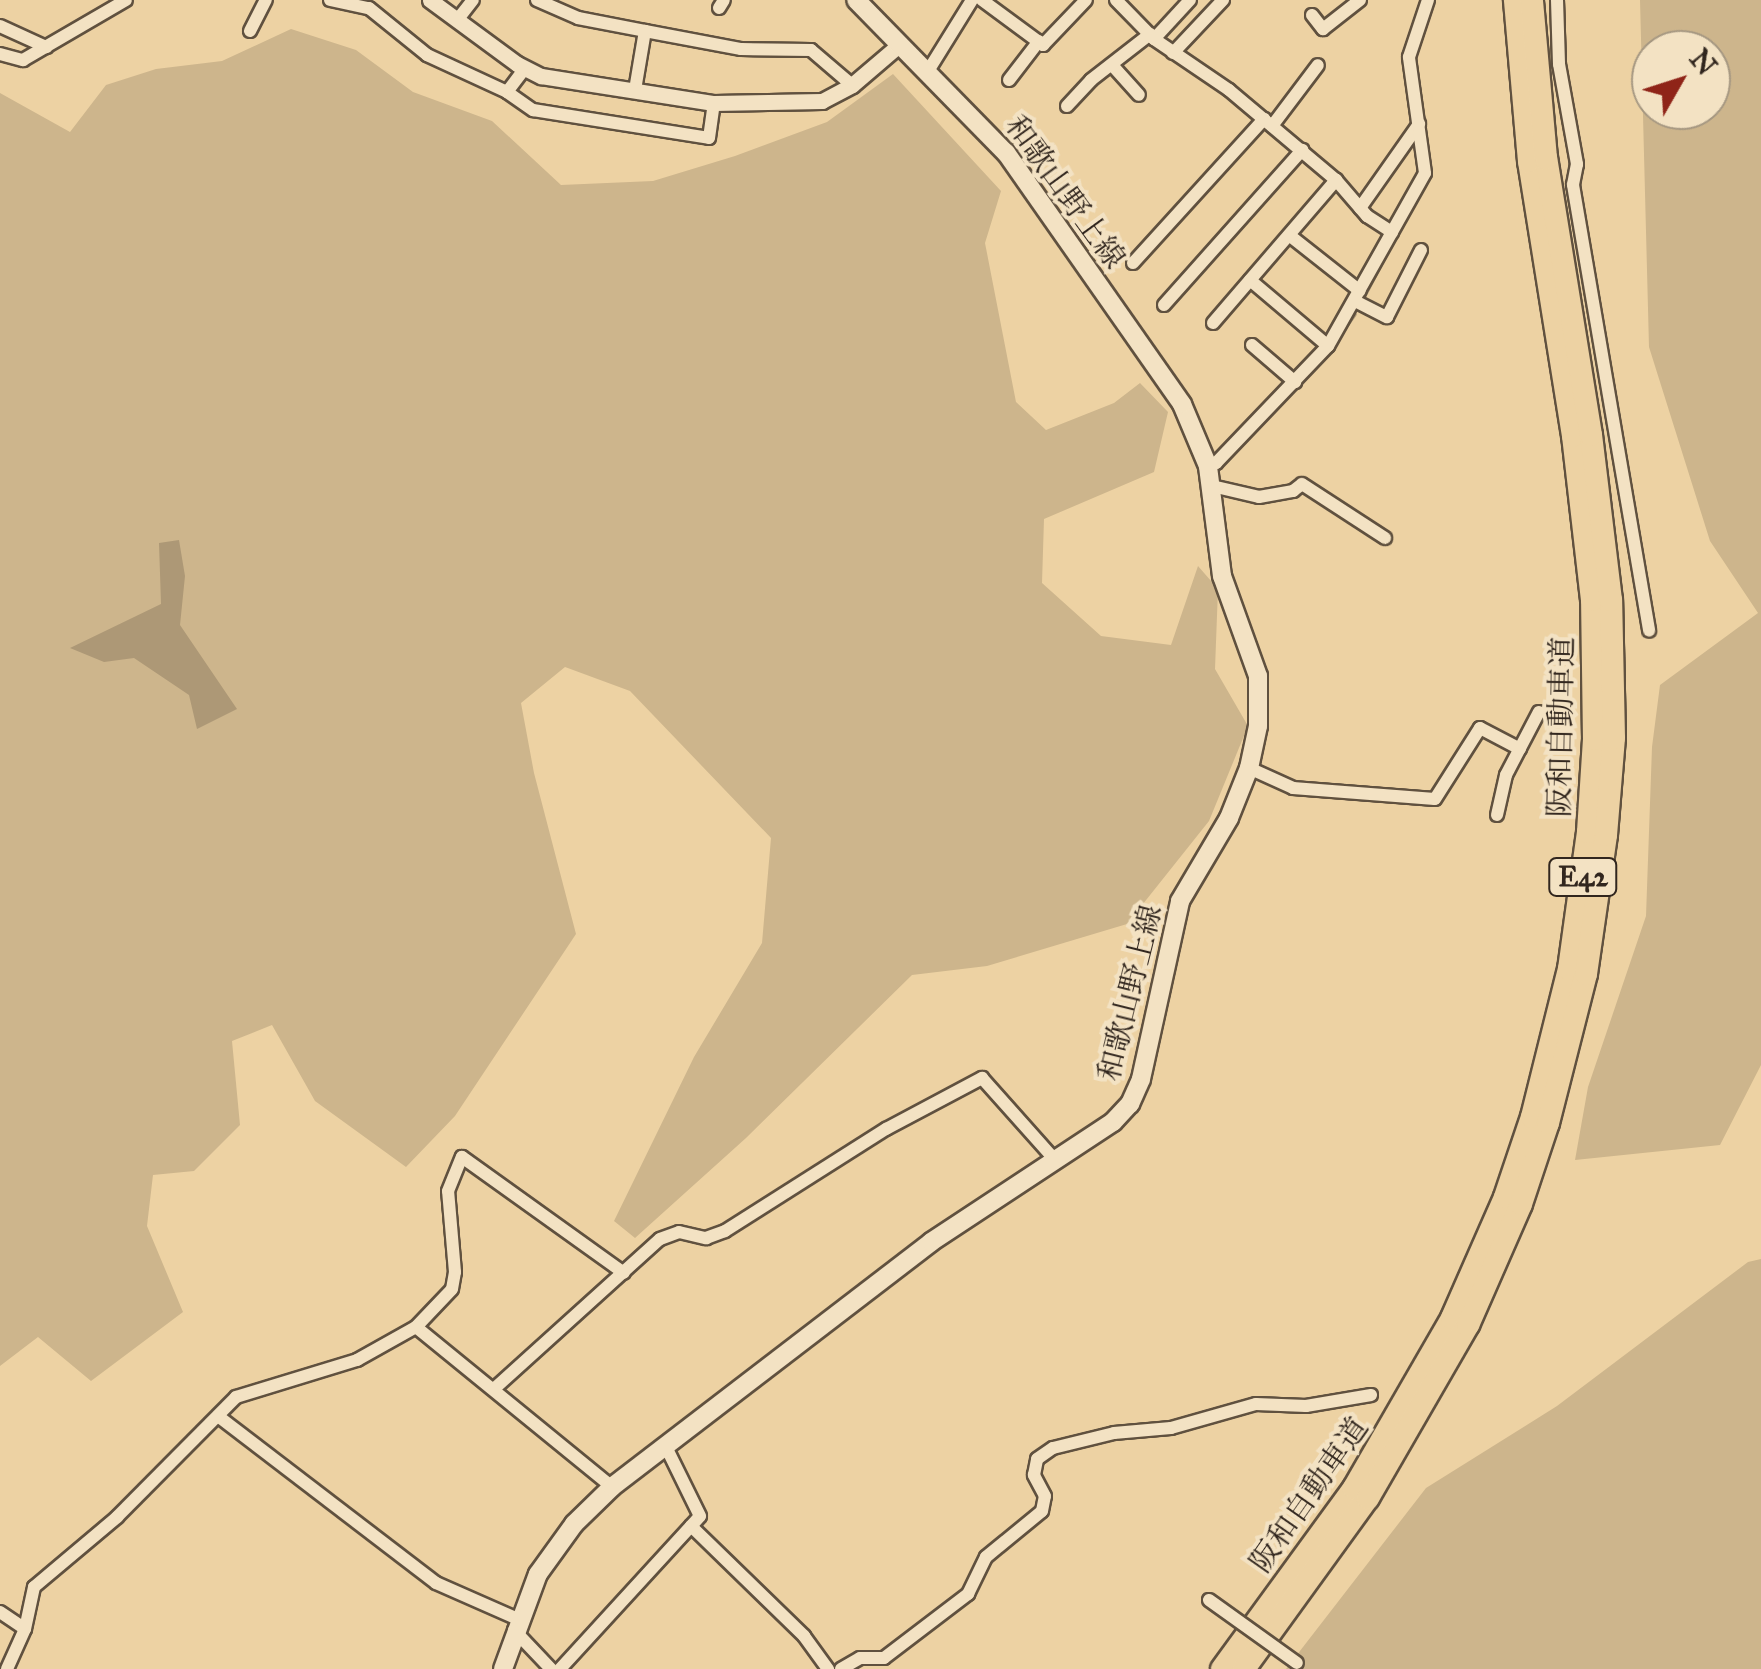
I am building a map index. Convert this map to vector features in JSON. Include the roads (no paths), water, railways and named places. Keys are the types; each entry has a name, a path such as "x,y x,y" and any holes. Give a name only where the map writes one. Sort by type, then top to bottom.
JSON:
{"highway":[{"name":"阪和自動車道","path":"1222,1669 1354,1488 1452,1318 1505,1197 1532,1118 1569,969 1591,795 1592,600 1573,436 1529,160 1515,0"},
{"name":"阪和自動車道","path":"1244,1669 1368,1498 1468,1326 1521,1204 1548,1123 1586,974 1606,835 1614,738 1611,600 1593,452 1546,158 1532,0"}],"main road":[{"name":"和歌山野上線","path":"503,1669 516,1624 552,1552 612,1487 930,1242 1113,1122 1130,1104 1141,1078 1180,901 1229,818 1249,768 1258,726 1258,676 1222,576 1208,466 1170,384 1006,153 856,0"}],"street":[{"path":"0,54 23,60 126,0"},
{"path":"250,31 266,0"},
{"path":"330,0 371,4 428,55 508,92 533,110 709,138 714,103"},
{"path":"430,0 541,76 714,103 805,104 836,96 900,44"},
{"path":"458,19 473,0"},
{"path":"536,0 578,18 645,32 741,49 811,50 852,85"},
{"path":"928,72 972,0"},
{"path":"982,0 1043,44 1086,0"},
{"path":"1116,0 1173,53 1302,150 1360,208 1392,232"},
{"path":"1067,106 1190,0"},
{"path":"1173,53 1222,0"},
{"path":"1312,15 1323,29 1360,0"},
{"path":"1208,466 1216,463 1257,415 1328,346 1425,174 1408,56 1428,0"},
{"path":"1556,0 1560,64 1577,164 1573,185 1649,631"},
{"path":"0,26 46,47"},
{"path":"635,90 645,32"},
{"path":"1010,80 1039,42"},
{"path":"1112,65 1139,95"},
{"path":"1133,264 1318,65"},
{"path":"508,92 525,68"},
{"path":"1360,208 1419,124"},
{"path":"1164,305 1302,150"},
{"path":"1213,323 1336,180"},
{"path":"1289,235 1357,296 1387,317 1421,250"},
{"path":"1250,280 1328,346"},
{"path":"1252,344 1295,382"},
{"path":"1212,486 1258,497 1294,491 1302,484 1385,538"},
{"path":"1498,816 1502,786 1539,712"},
{"path":"1249,768 1293,788 1436,799 1480,728 1520,749"},
{"path":"495,1388 660,1239 679,1232 706,1238 725,1232 886,1129 982,1078 1055,1160"},
{"path":"8,1669 25,1629 34,1587 117,1516 236,1398 357,1360 416,1327 452,1289 456,1272 448,1191 462,1157 624,1272"},
{"path":"416,1327 612,1487"},
{"path":"840,1669 860,1658 884,1658 968,1594 986,1558 1042,1511 1044,1496 1034,1475 1037,1459 1053,1448 1114,1433 1171,1428 1256,1404 1306,1406 1371,1395"},
{"path":"220,1418 436,1583 516,1624 550,1669"},
{"path":"560,1669 700,1516 666,1446"},
{"path":"691,1526 804,1636 828,1669"},
{"path":"1209,1600 1300,1666"},
{"path":"0,1612 25,1629"}],"waterway":[{"path":"1364,297 1385,257"},
{"path":"1322,361 1355,314"}]}
